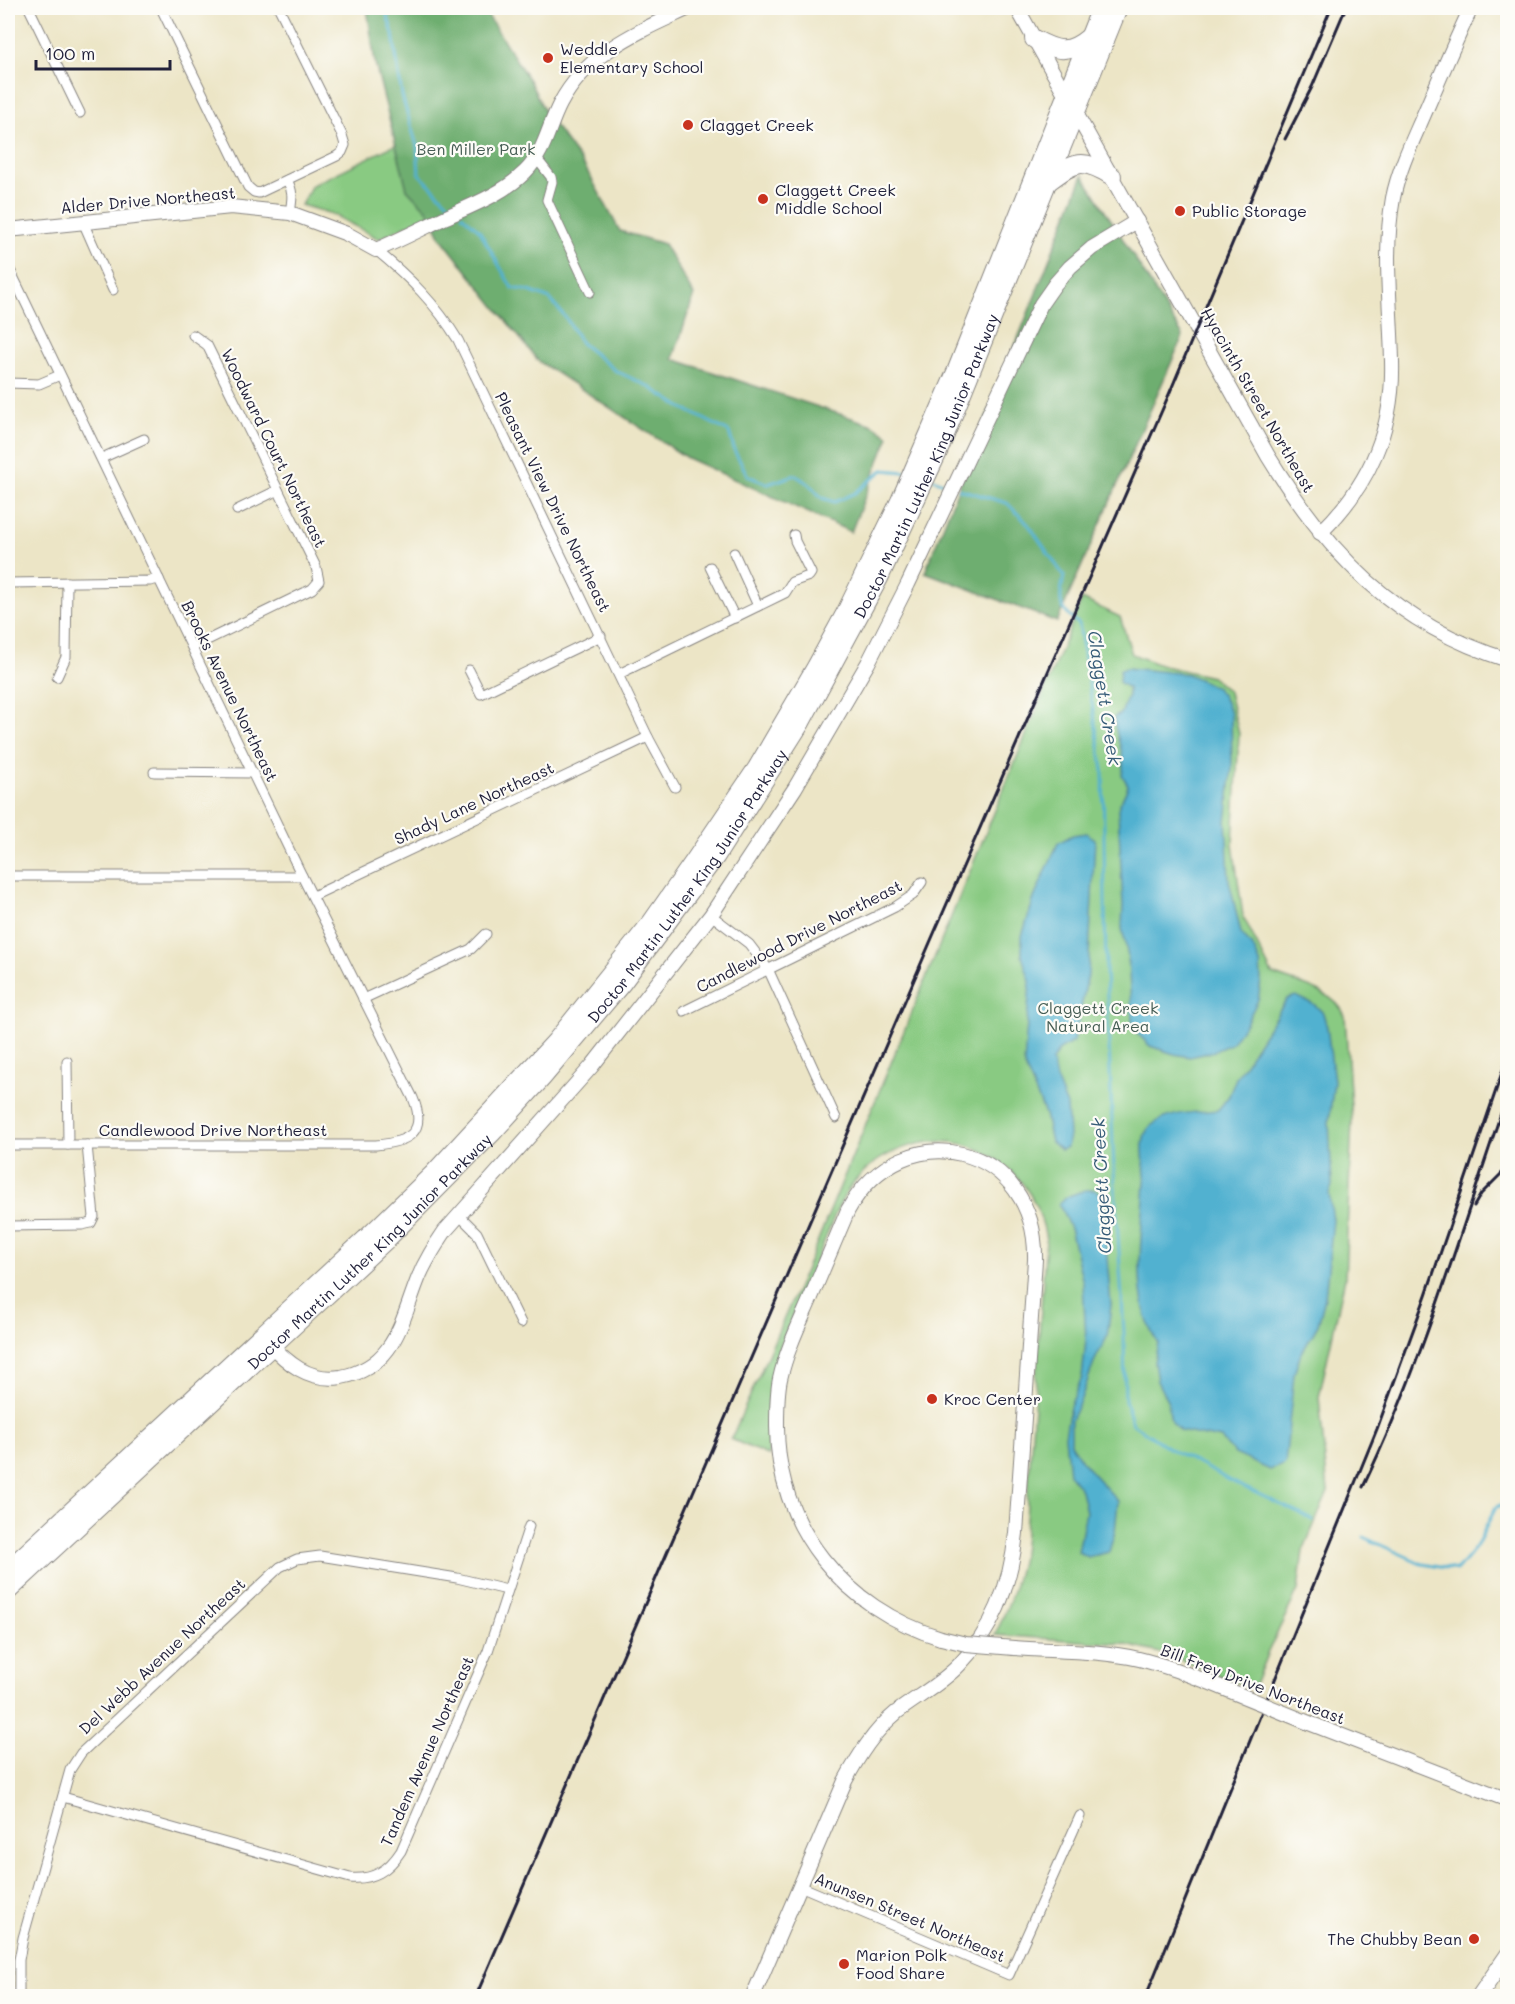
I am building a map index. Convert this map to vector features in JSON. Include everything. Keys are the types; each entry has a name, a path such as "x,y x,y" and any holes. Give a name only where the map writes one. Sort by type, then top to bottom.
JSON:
{"highway":[{"name":"Doctor Martin Luther King Junior Parkway","path":"932,449 1066,93 1101,8"},
{"name":"Doctor Martin Luther King Junior Parkway","path":"8,1591 267,1341 417,1190 556,1041 651,923 733,804 782,726 907,503 1048,182 1118,8"},
{"path":"1034,39 1051,48 1068,50 1089,37"},
{"path":"1048,182 1070,166 1082,164 1095,166 1112,176"},
{"name":"Doctor Martin Luther King Junior Parkway","path":"8,1570 267,1341"}],"main road":[{"path":"1479,1996 1508,1954"}],"street":[{"path":"29,8 80,113"},
{"path":"160,8 248,187 254,192 264,192 337,156 344,148 345,142 279,8"},
{"path":"376,250 485,199 514,182 537,159 559,106 572,84 591,63 616,45 689,8"},
{"name":"Hyacinth Street Northeast","path":"1017,8 1268,456 1301,508 1320,533 1362,577 1411,615 1460,642 1508,660"},
{"path":"1320,533 1341,512 1358,489 1376,455 1385,428 1392,387 1387,251 1394,196 1407,153 1471,8"},
{"path":"537,159 551,177 549,204 590,292"},
{"path":"287,180 292,188 293,197 290,213"},
{"name":"Alder Drive Northeast","path":"8,230 231,207 290,213 347,234 376,250"},
{"path":"267,1341 281,1356 303,1372 328,1378 342,1377 370,1367 390,1348 398,1334 431,1251 459,1215 592,1066 711,915 790,796 838,717 898,606 1029,329 1055,284 1092,248 1137,221"},
{"path":"83,222 113,290"},
{"name":"Pleasant View Drive Northeast","path":"376,250 422,291 458,340 648,736 675,787"},
{"name":"Brooks Avenue Northeast","path":"8,266 415,1103 418,1120 415,1131"},
{"name":"Woodward Court Northeast","path":"193,335 207,345 316,567 319,581 312,589 193,647"},
{"path":"8,383 39,384 60,375"},
{"path":"102,458 144,439"},
{"path":"237,510 278,489"},
{"path":"619,674 785,593 792,582 804,579 811,573 794,536"},
{"path":"734,553 758,606"},
{"path":"710,567 735,618"},
{"path":"8,583 159,579"},
{"path":"57,677 66,657 67,582"},
{"path":"469,670 481,694 600,636"},
{"name":"Shady Lane Northeast","path":"313,896 648,736"},
{"path":"154,772 253,773"},
{"path":"8,876 303,876"},
{"name":"Candlewood Drive Northeast","path":"684,1011 904,902 913,895 922,882"},
{"path":"711,915 749,944 768,969 836,1118"},
{"path":"363,999 471,949 486,934"},
{"path":"67,1061 68,1145"},
{"name":"Candlewood Drive Northeast","path":"8,1145 376,1145 401,1141 415,1131"},
{"path":"8,1226 82,1225 91,1222 94,1216 87,1145"},
{"name":"Bill Frey Drive Northeast","path":"753,1996 845,1781 857,1759 870,1739 886,1723 958,1666 969,1654 992,1620 1008,1581 1016,1533 1035,1260 1033,1225 1027,1207 1014,1188 997,1171 961,1154 945,1151 917,1154 884,1167 858,1193 848,1210 787,1355 780,1380 776,1437 783,1477 792,1505 807,1537 832,1571 862,1599 884,1614 906,1626 941,1638 966,1644 1014,1648 1102,1654 1137,1658 1175,1669 1508,1800"},
{"path":"459,1215 477,1233 521,1323"},
{"name":"Tandem Avenue Northeast","path":"63,1797 350,1878 367,1878 378,1875 386,1870 401,1851 488,1651 529,1526"},
{"name":"Del Webb Avenue Northeast","path":"19,1996 19,1964 23,1938 70,1770 81,1753 280,1567 288,1562 320,1556 457,1578 507,1590"},
{"name":"Anunsen Street Northeast","path":"800,1886 1009,1975 1080,1816"}],"green space":[{"path":"367,8 483,8 529,80 546,114 585,167 620,231 664,244 694,295 673,359 873,425 889,436 851,532 687,458 538,361 441,238 428,211 407,189 375,63"},
{"name":"Ben Miller Park","path":"529,80 546,114 495,183 379,239 332,214 301,205 312,185"},
{"path":"1083,175 1183,336 1057,622 925,572"},
{"name":"Claggett Creek Natural Area","path":"1082,599 1120,617 1132,654 1160,665 1212,677 1229,692 1239,734 1233,844 1243,916 1272,974 1324,994 1340,1007 1345,1016 1352,1120 1345,1278 1319,1397 1328,1492 1303,1551 1298,1590 1253,1689 1169,1655 1122,1644 995,1635 1013,1592 1024,1546 1046,1239 1038,1211 1025,1187 1006,1167 982,1151 948,1142 913,1145 881,1159 866,1169 854,1182 836,1213 777,1356 768,1406 769,1456 731,1439 811,1257"}],"water":[{"path":"1127,668 1187,674 1216,688 1223,696 1231,714 1232,768 1226,821 1229,881 1241,933 1254,949 1260,962 1261,980 1258,1000 1246,1023 1231,1044 1212,1052 1190,1057 1150,1046 1135,1031 1132,1020 1128,957 1122,928 1118,809 1128,785 1122,775 1123,760 1114,717 1121,714 1128,695 1128,688 1119,682 1120,670"},
{"path":"1086,833 1095,839 1088,975 1074,1041 1058,1051 1052,1061 1056,1079 1067,1106 1069,1135 1067,1147 1061,1150 1051,1142 1045,1114 1024,1065 1030,981 1022,956 1022,936 1034,898 1058,843 1073,835"},
{"path":"1296,996 1315,1005 1323,1013 1327,1027 1334,1081 1329,1122 1332,1186 1329,1194 1333,1220 1325,1298 1318,1325 1300,1356 1294,1374 1285,1464 1270,1470 1235,1454 1221,1439 1180,1431 1171,1422 1168,1403 1157,1381 1154,1362 1158,1343 1143,1306 1140,1264 1145,1181 1143,1144 1147,1130 1159,1120 1184,1113 1218,1110 1229,1096 1236,1078 1287,999"},
{"path":"1085,1190 1096,1190 1102,1196 1111,1305 1107,1337 1094,1362 1071,1420 1071,1444 1084,1464 1118,1501 1115,1531 1109,1552 1088,1557 1078,1552 1086,1512 1081,1490 1069,1474 1065,1436 1070,1407 1082,1377 1086,1340 1083,1283 1071,1231 1059,1203"}],"waterway":[{"name":"Claggett Creek","path":"385,8 393,34 402,96 417,146 419,174 454,209"},
{"name":"Claggett Creek","path":"462,215 479,230 512,288 529,291 550,299 566,318 581,343 616,371 648,386 679,406 729,432 735,452 748,476 768,484 795,475 809,484 822,498 835,502 855,493 883,470 905,472"},
{"name":"Claggett Creek","path":"934,479 950,486"},
{"name":"Claggett Creek","path":"959,489 1007,503 1028,524 1064,576 1061,603 1067,613 1079,624 1103,770 1106,970 1114,1171 1124,1332 1125,1401 1133,1424 1170,1449 1313,1520"},
{"name":"Claggett Creek","path":"1363,1537 1423,1564 1457,1570 1476,1547 1496,1507 1508,1502"}],"railway":[{"path":"476,1996 1170,392 1331,8"},
{"path":"1285,139 1312,87 1344,12"},
{"path":"1146,1996 1377,1429 1426,1295 1508,1055"},
{"path":"1363,1487 1424,1342 1508,1093"},
{"path":"1474,1206 1481,1194 1508,1167"}],"place":[{"name":"Weddle Elementary School","path":"548,58"},
{"name":"Clagget Creek","path":"688,125"},
{"name":"Claggett Creek Middle School","path":"763,199"},
{"name":"Public Storage","path":"1180,211"},
{"name":"Kroc Center","path":"932,1399"},
{"name":"The Chubby Bean","path":"1474,1939"},
{"name":"Marion Polk Food Share","path":"844,1964"}]}
